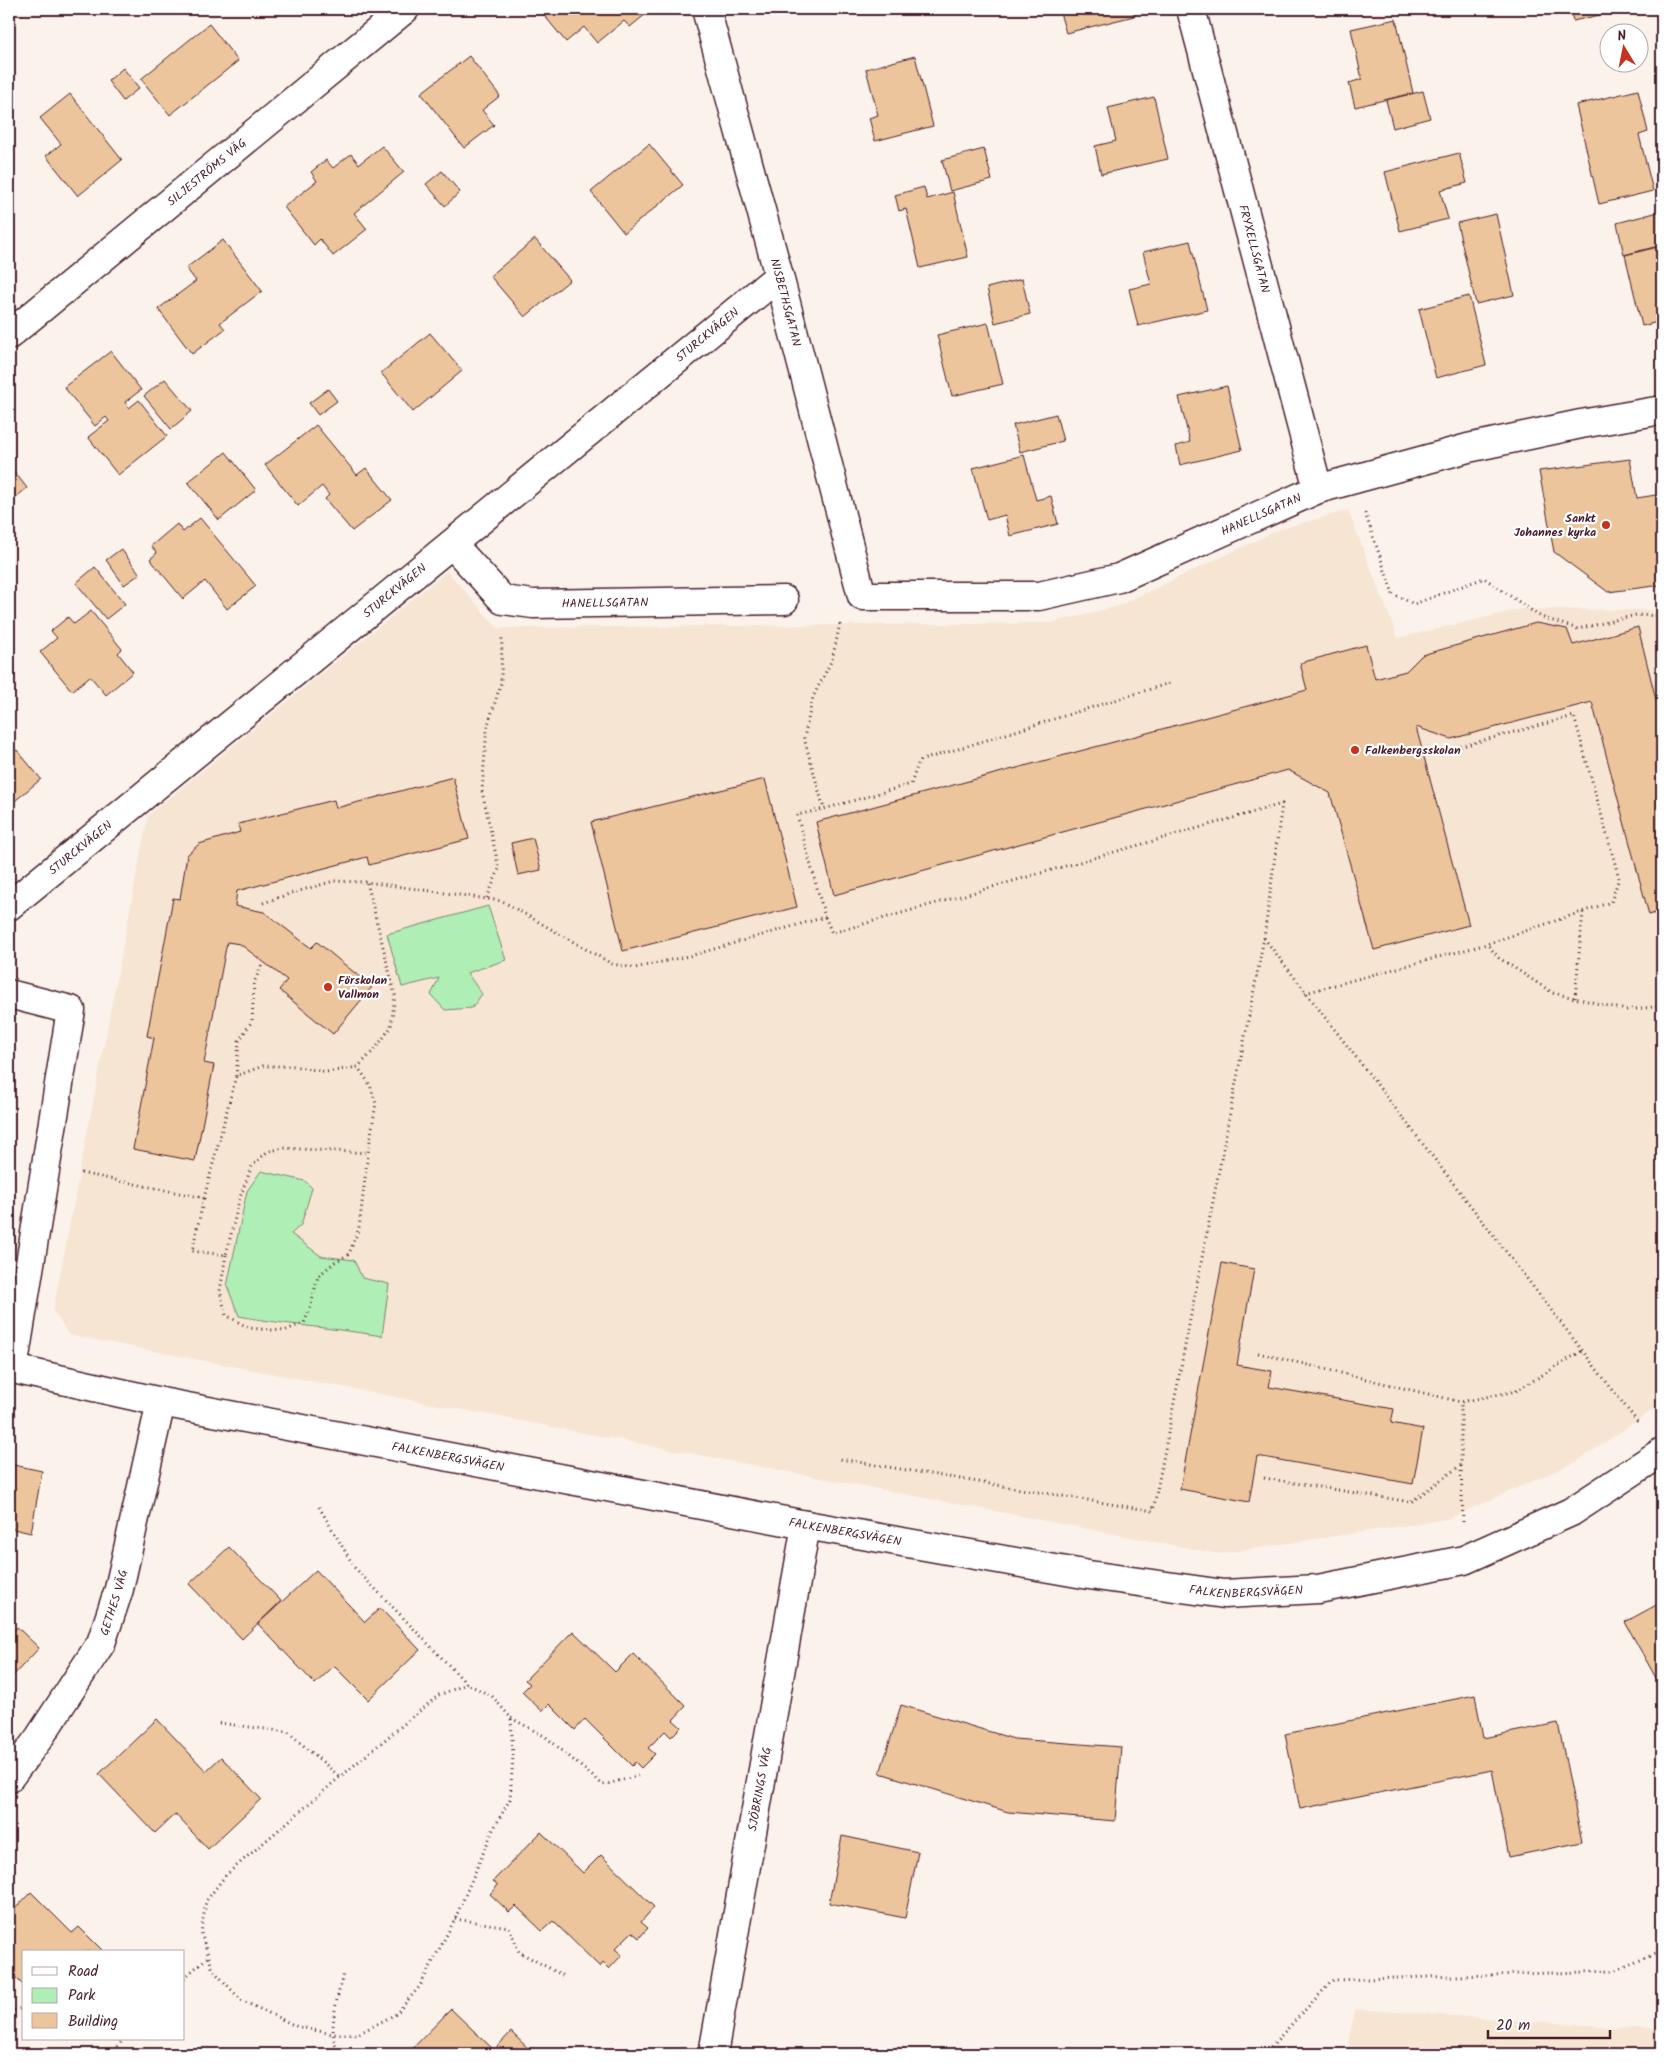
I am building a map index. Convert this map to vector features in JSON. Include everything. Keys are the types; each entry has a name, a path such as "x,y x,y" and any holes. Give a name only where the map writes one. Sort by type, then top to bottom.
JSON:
{"street":[{"name":"SILJESTRÖMS VÄG","path":"9,335 405,9"},
{"name":"NISBETHSGATAN","path":"706,9 780,276 854,596"},
{"name":"FRYXELLSGATAN","path":"1191,9 1318,489"},
{"name":"STURCKVÄGEN","path":"9,906 780,276"},
{"name":"HANELLSGATAN","path":"854,596 1039,596 1119,578 1318,489 1468,448 1581,424 1662,410"},
{"path":"452,544 503,600"},
{"name":"HANELLSGATAN","path":"503,600 533,604 784,600"},
{"path":"9,994 71,1010 11,1368"},
{"name":"FALKENBERGSVÄGEN","path":"11,1368 160,1402 806,1525 1089,1575 1224,1594 1318,1589 1464,1560 1571,1512 1662,1452"},
{"name":"GETHES VÄG","path":"9,1778 39,1738 101,1643 119,1589 160,1402"},
{"name":"SJÖBRINGS VÄG","path":"713,2054 806,1525"}],"path":[{"path":"1354,480 1393,594 1414,604 1484,578 1541,617 1578,630 1636,615 1662,616"},
{"path":"824,809 804,738 814,697 832,660 854,596"},
{"path":"487,898 499,869 482,791 487,728 501,683 503,600"},
{"path":"840,1459 1154,1511 1264,938 1282,804 832,933 825,917 797,815 911,784 920,761 1170,683"},
{"path":"1305,993 1487,944 1611,902 1619,878 1574,716 1436,752"},
{"path":"264,903 334,881 367,882 487,898 502,901 612,964 635,968 693,955 825,917"},
{"path":"236,1076 263,1066 292,1066 327,1072 358,1067 376,1048 390,1027 395,995 367,882"},
{"path":"1575,998 1583,912"},
{"path":"1264,938 1662,1452"},
{"path":"1487,944 1499,958 1553,993 1626,1010 1662,1006"},
{"path":"226,1255 192,1251 236,1076 239,1041 252,1021 254,983 262,964"},
{"path":"358,1067 370,1085 376,1103 359,1228 349,1254 335,1262 318,1276 310,1309 304,1323 284,1331 249,1328 226,1315 220,1291 226,1255 240,1197 252,1166 267,1152 283,1148 368,1154"},
{"path":"45,1169 70,1171 204,1198"},
{"path":"1258,1353 1461,1402 1516,1391 1582,1351"},
{"path":"1461,1402 1464,1560"},
{"path":"1264,1478 1410,1502 1462,1465"},
{"path":"319,1508 355,1568 467,1684 492,1696 511,1718 546,1737 603,1785 638,1776"},
{"path":"467,1684 439,1696 340,1777 226,1875 206,1901 201,1933 213,1970 241,2000 296,2026 332,2034 358,2034 396,2014 420,1986 456,1919 493,1830 510,1799 513,1757 511,1718"},
{"path":"218,1723 288,1732 340,1777"},
{"path":"456,1919 509,1927 519,1952 564,1976"},
{"path":"1264,2054 1333,1980 1614,1971 1662,1951"},
{"path":"185,1977 209,1956"},
{"path":"341,2054 335,2048 332,2034 342,1973"},
{"path":"9,2011 22,2008"},
{"path":"110,2054 123,2040"}],"shaded area":[{"path":"1348,510 1398,638 1521,609 1652,610 1662,634 1662,1404 1576,1462 1448,1519 1219,1554 69,1335 53,1311 148,815 447,571 498,628 1051,623 1118,606 1278,530"},
{"path":"1354,2009 1662,2030 1662,2054 1348,2054"}],"green space":[{"path":"488,906 506,960 467,973 482,994 472,1008 445,1010 431,995 439,978 402,987 387,934"},
{"path":"261,1171 305,1181 312,1188 301,1225 291,1234 321,1256 354,1260 362,1278 389,1284 382,1336 239,1316 227,1286 247,1191"}],"building":[{"path":"539,9 652,9 630,27 624,21 597,43 584,27 566,42"},
{"path":"1059,9 1132,9 1134,16 1066,33"},
{"path":"1570,9 1612,9 1613,12 1573,21"},
{"path":"1396,19 1413,93 1355,107 1349,83 1362,79 1351,29"},
{"path":"209,24 238,61 170,115 141,79"},
{"path":"469,56 500,96 482,110 494,125 464,148 421,93"},
{"path":"915,56 933,126 875,141 869,118 878,115 866,69"},
{"path":"123,68 139,88 123,101 108,81"},
{"path":"1638,90 1648,132 1639,135 1653,191 1599,204 1576,105"},
{"path":"1423,91 1430,118 1393,128 1386,100"},
{"path":"70,94 122,160 78,196 46,156 61,144 40,118"},
{"path":"1154,97 1168,159 1101,174 1095,146 1116,141 1108,108"},
{"path":"649,144 683,185 624,233 591,192"},
{"path":"382,146 404,172 354,213 367,229 333,256 320,239 314,245 284,207 317,181 311,172 326,160 333,168 351,154 359,164"},
{"path":"984,149 992,180 950,191 942,160"},
{"path":"1459,153 1467,183 1440,190 1448,219 1400,231 1385,172"},
{"path":"442,171 460,192 445,206 426,184"},
{"path":"924,187 927,199 953,192 968,257 920,268 906,209 899,211 895,195"},
{"path":"1662,211 1662,245 1624,255 1617,223"},
{"path":"1496,214 1514,295 1476,304 1457,223"},
{"path":"535,239 570,280 525,317 490,276"},
{"path":"223,240 262,291 220,323 225,329 192,354 158,309 196,281 186,268"},
{"path":"1190,241 1207,310 1138,326 1129,289 1151,284 1143,252"},
{"path":"1662,246 1662,321 1642,326 1625,255"},
{"path":"1022,279 1030,314 995,323 987,288"},
{"path":"1469,296 1486,365 1436,378 1419,309"},
{"path":"988,323 1003,384 952,396 937,335"},
{"path":"430,333 462,371 413,412 381,373"},
{"path":"111,351 141,390 125,402 129,408 139,400 167,436 118,475 88,437 109,421 106,417 95,426 64,387"},
{"path":"165,379 192,411 171,429 144,396"},
{"path":"1227,386 1242,450 1180,465 1176,446 1190,442 1179,397"},
{"path":"328,389 337,401 318,415 309,403"},
{"path":"1056,414 1063,441 1020,452 1013,425"},
{"path":"316,425 357,475 366,468 392,500 352,531 325,499 329,495 322,486 298,506 265,465"},
{"path":"226,452 256,490 219,520 188,482"},
{"path":"1024,455 1036,500 1051,496 1058,524 1010,536 1005,515 987,520 973,468"},
{"name":"Sankt Johannes kyrka","path":"1630,459 1637,498 1662,494 1662,585 1608,592 1554,552 1539,471"},
{"path":"9,465 27,488 9,503"},
{"path":"200,518 256,586 227,609 205,581 183,599 150,559 157,553 151,546 177,524 183,532"},
{"path":"121,549 140,574 124,585 106,560"},
{"path":"95,567 125,604 106,619 76,583"},
{"path":"91,611 122,649 118,653 133,672 106,695 90,676 72,691 40,652 57,638 51,631 68,617 74,624"},
{"path":"1536,623 1567,629 1573,645 1638,627 1662,724 1662,911 1649,915 1592,702 1451,739 1416,727 1469,925 1374,950 1330,793 1288,770 834,895 816,822 1307,690 1300,663 1366,645 1375,679 1406,671 1422,655"},
{"path":"17,750 41,779 9,806 9,755"},
{"path":"453,777 469,839 369,865 367,857 237,891 235,906 264,912 311,948 317,942 372,987 333,1034 279,990 287,980 240,944 227,942 204,1063 214,1065 195,1161 133,1149 154,1038 147,1036 173,898 180,899 187,855 199,844 240,832 238,824 334,800 336,808"},
{"path":"765,779 797,907 623,951 591,822"},
{"path":"533,838 541,870 518,875 511,843"},
{"path":"1222,1263 1254,1269 1237,1365 1272,1371 1269,1387 1394,1409 1391,1423 1423,1429 1413,1484 1257,1456 1249,1502 1180,1489"},
{"path":"9,1464 42,1471 31,1533 9,1528"},
{"path":"229,1547 281,1601 242,1639 189,1584"},
{"path":"316,1570 365,1622 380,1608 420,1650 368,1700 334,1666 315,1684 258,1624"},
{"path":"1662,1602 1662,1689 1625,1622"},
{"path":"17,1627 39,1648 9,1680 9,1636"},
{"path":"573,1631 615,1672 633,1654 686,1706 673,1720 681,1727 671,1737 665,1731 648,1748 655,1754 641,1768 635,1762 632,1766 585,1719 575,1730 549,1704 542,1711 522,1692 530,1684 525,1680"},
{"path":"1475,1695 1483,1738 1558,1723 1582,1842 1509,1857 1492,1770 1300,1809 1285,1734"},
{"path":"901,1705 1014,1739 1121,1747 1115,1821 1008,1812 880,1773"},
{"path":"157,1719 206,1771 221,1757 261,1799 208,1849 175,1814 155,1833 99,1774"},
{"path":"541,1832 583,1873 601,1855 654,1907 641,1922 648,1928 639,1938 632,1932 615,1949 622,1955 609,1969 603,1963 600,1967 553,1921 542,1931 516,1906 509,1912 490,1894 498,1885 493,1881"},
{"path":"842,1836 918,1852 905,1918 829,1903"},
{"path":"31,1892 72,1933 79,1927 102,1950 22,1950 22,1984 9,1971 9,1915"},
{"path":"451,2009 494,2050 511,2032 534,2054 407,2054"}],"place":[{"name":"Sankt Johannes kyrka","path":"1606,525"},
{"name":"Falkenbergsskolan","path":"1355,750"},
{"name":"Förskolan Vallmon","path":"328,987"}]}
